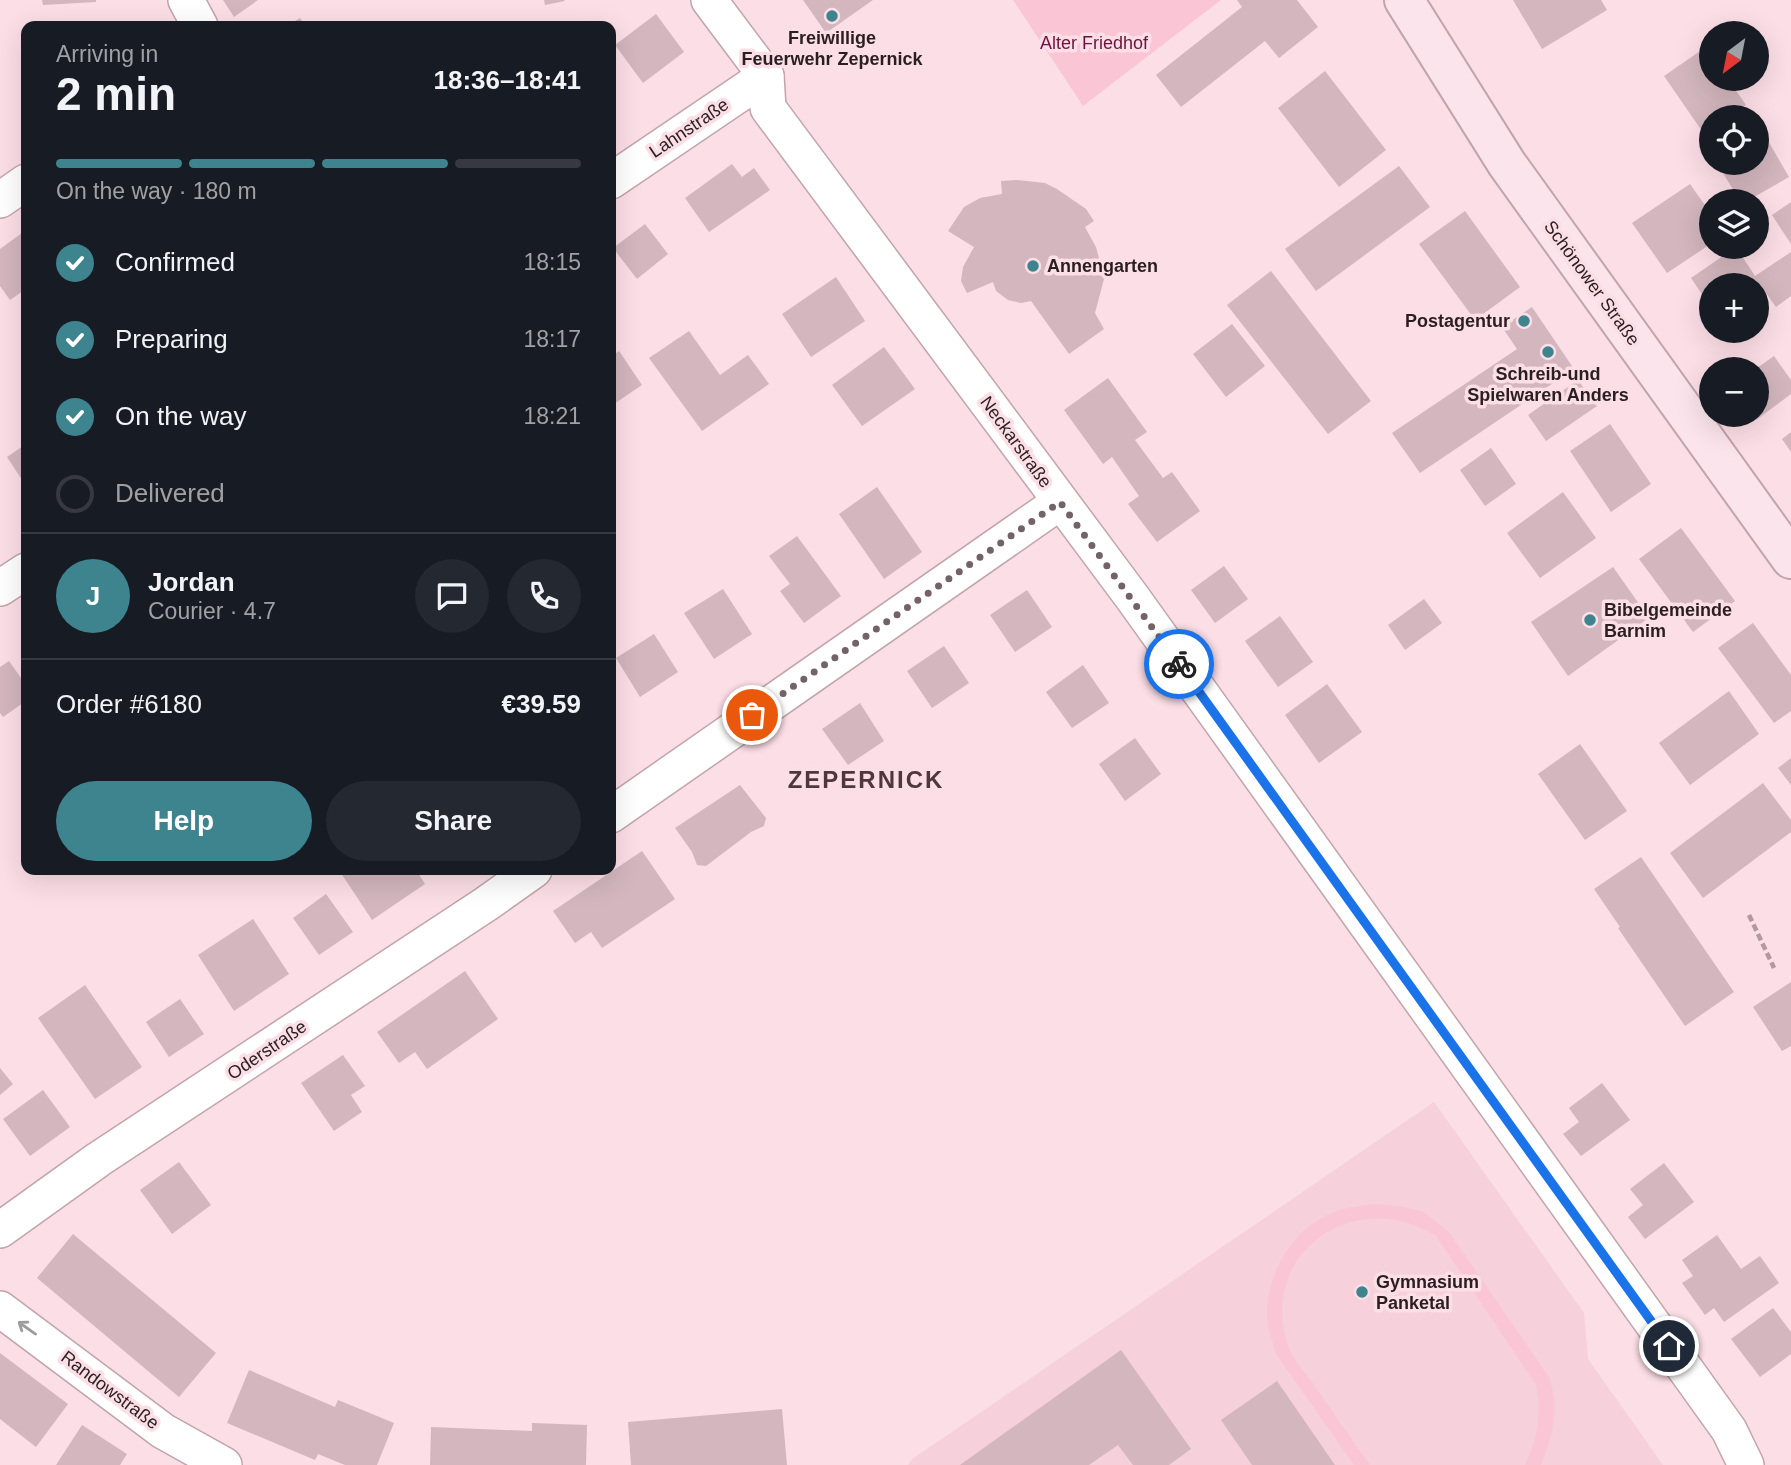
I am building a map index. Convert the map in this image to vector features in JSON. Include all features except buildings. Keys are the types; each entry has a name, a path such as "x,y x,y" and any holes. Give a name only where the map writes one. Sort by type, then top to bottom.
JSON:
{"street":[{"path":"186,0 197,21"},
{"path":"709,0 766,76"},
{"name":"Schönower Straße","path":"1404,0 1507,164 1791,559"},
{"name":"Lahnstraße","path":"616,178 766,76"},
{"name":"Neckarstraße","path":"766,76 768,108 1132,597 1729,1430 1746,1465"},
{"path":"0,200 21,185"},
{"path":"616,812 1060,502"},
{"path":"0,588 21,573"},
{"name":"Oderstraße","path":"0,1230 99,1159 527,875"},
{"name":"Randowstraße","path":"0,1309 163,1431 223,1465"}],"path":[{"path":"1749,915 1774,968"}],"shaded area":[{"name":"Gymnasium Panketal","path":"1434,1102 1584,1313 1588,1359 1663,1465 908,1465 911,1460"}],"green space":[{"name":"Alter Friedhof","path":"1013,0 1221,0 1083,106"},
{"path":"1374,1204 1424,1212 1449,1232 1549,1377 1554,1399 1554,1421 1541,1465 1525,1465 1538,1426 1536,1385 1436,1236 1405,1222 1374,1219 1345,1224 1320,1237 1300,1257 1287,1282 1282,1312 1292,1356 1370,1465 1354,1465 1276,1354 1269,1328 1268,1297 1285,1253 1306,1229 1318,1220 1342,1209"}],"way so far":[{"path":"752,715 1060,502 1179,664"}],"place":[{"name":"Freiwillige Feuerwehr Zepernick","path":"832,16"},
{"name":"Annengarten","path":"1033,266"},
{"name":"Postagentur","path":"1524,321"},
{"name":"Schreib-und Spielwaren Anders","path":"1548,352"},
{"name":"Bibelgemeinde Barnim","path":"1590,620"},
{"name":"Gymnasium Panketal","path":"1362,1292"}],"district":[{"name":"ZEPERNICK","path":"866,779"}],"route":[{"path":"1179,664 1669,1346"}]}
